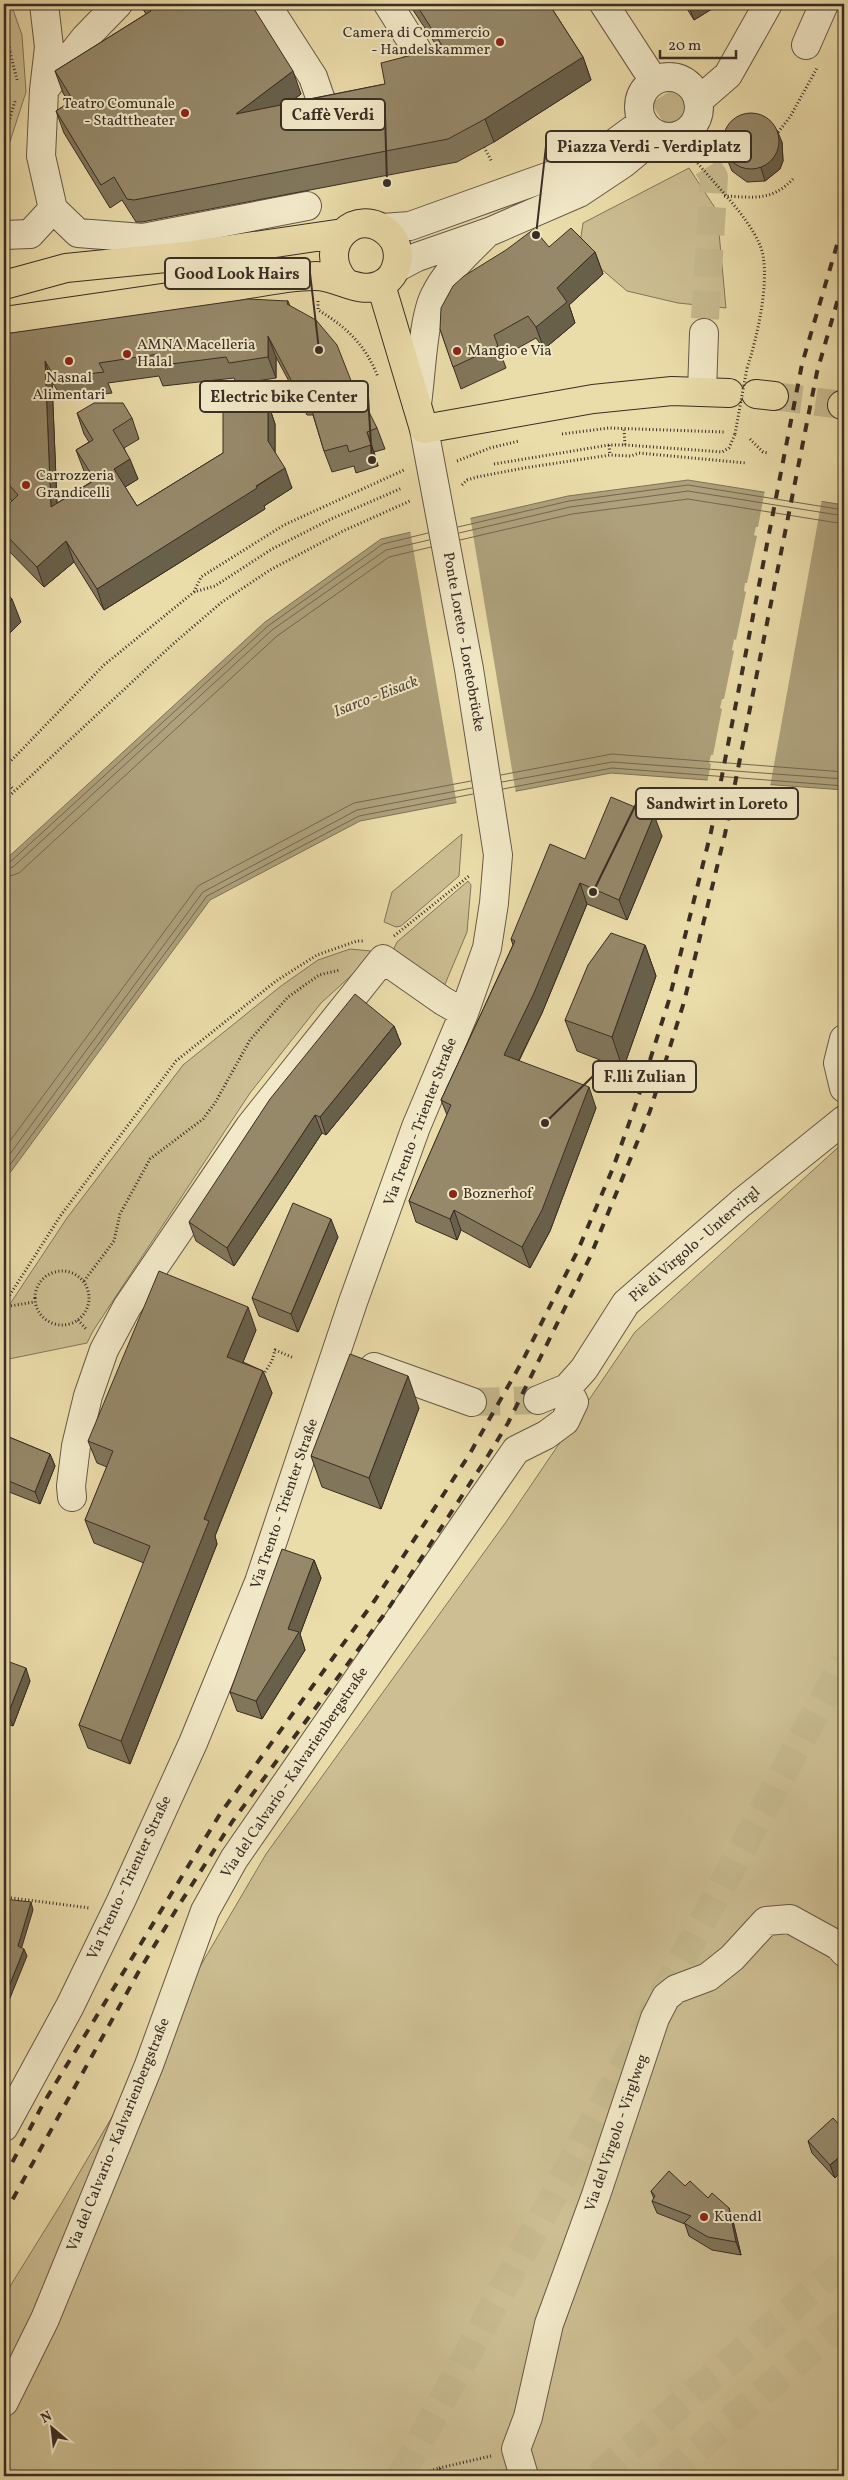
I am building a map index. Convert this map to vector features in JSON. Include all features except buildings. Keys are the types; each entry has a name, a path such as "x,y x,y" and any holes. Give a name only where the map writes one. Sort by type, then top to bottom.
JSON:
{"main road":[{"path":"4,285 66,268 186,256 342,233 361,224 372,224 382,228 391,235 396,245 398,257 388,276 368,288 355,287 344,281 315,276 4,321"},
{"path":"342,233 333,252 338,273 344,281"},
{"path":"388,276 421,417 672,391 729,393"}],"street":[{"path":"44,4 49,46 31,89 41,156 53,209 78,233 143,238 307,206"},
{"path":"31,89 118,4"},
{"path":"266,4 313,77 322,103"},
{"path":"388,4 417,50"},
{"path":"604,4 654,81"},
{"path":"698,101 728,75 768,4"},
{"path":"806,45 824,4"},
{"path":"665,78 676,78 686,83 694,91 698,101 698,114 692,125 683,134 670,137 650,129 639,104 641,94 654,81 665,78"},
{"path":"382,228 410,226 561,172 609,147 650,129"},
{"path":"388,276 417,256 489,232 579,193 624,162 650,129"},
{"path":"4,236 30,234 53,209"},
{"name":"Ponte Loreto - Loretobrücke","path":"489,232 455,264 434,295 428,318 421,417 441,512 498,855"},
{"path":"702,392 704,333"},
{"name":"Via Trento - Trienter Straße","path":"4,2127 70,2006 116,1912 193,1743 259,1582 335,1353 416,1127 464,1013 487,948 494,903 498,855"},
{"path":"72,1496 71,1486 76,1446 88,1396 104,1350 127,1307 250,1126 385,950 442,1001 464,1013"},
{"path":"844,1042 838,1063 844,1088"},
{"name":"Piè di Virgolo - Untervirgl","path":"538,1400 567,1388 584,1368 626,1303 742,1203 844,1120"},
{"path":"335,1353 472,1402"},
{"name":"Via del Calvario - Kalvarienbergstraße","path":"4,2402 45,2318 68,2264 149,2065 210,1902 234,1858 516,1450 546,1435 565,1422 574,1402 567,1388"},
{"name":"Via del Virgolo - Virglweg","path":"516,2449 528,2416 549,2324 596,2195 656,2018 666,1997 676,1989 708,1977 732,1958 766,1921 790,1919 839,1946 844,1952"},
{"path":"516,2449 524,2476"}],"path":[{"path":"4,7 8,4"},
{"path":"4,16 10,52 31,89"},
{"path":"4,56 10,52"},
{"path":"4,139 16,97"},
{"path":"775,137 796,105"},
{"path":"484,147 492,162"},
{"path":"494,464 608,445 722,452 728,448 735,434 765,284 764,258 759,243 690,155"},
{"path":"724,196 768,197 782,191 792,179"},
{"path":"318,310 341,323 357,340 371,359 382,385"},
{"path":"557,434 609,428 724,432"},
{"path":"624,429 624,445"},
{"path":"455,466 461,458 490,448 529,439"},
{"path":"750,439 762,452 768,453"},
{"path":"608,445 610,456"},
{"path":"639,453 640,446"},
{"path":"460,492 462,485 467,480 477,477 610,456 631,456 639,453 746,463"},
{"path":"4,768 104,665 194,592 202,577 284,525 408,468"},
{"path":"194,592 216,586 272,549 331,519 402,488"},
{"path":"4,801 172,644 222,602 270,570 343,531 411,501"},
{"path":"4,780 14,790"},
{"path":"4,1306 62,1215 176,1061 276,981 317,955 356,941 385,950 472,874"},
{"path":"84,1282 114,1240 120,1214 150,1159 203,1119 215,1103 250,1040 288,997 319,975 343,969"},
{"path":"63,1271 74,1274 84,1282 89,1294 87,1308 78,1320 61,1326 43,1318 34,1302 36,1290 42,1280 51,1273 63,1271"},
{"path":"4,1306 34,1302"},
{"path":"257,1379 267,1369 275,1350 294,1358"},
{"path":"4,1897 116,1912"},
{"path":"417,2476 439,2468 516,2449"},
{"path":"439,2468 448,2476"},
{"path":"387,2474 398,2476"}],"shaded area":[{"path":"4,4 11,4 22,35 26,92 4,160"},
{"path":"689,168 717,211 726,308 678,303 627,291 579,250 583,223"},
{"path":"462,834 459,876 401,926 396,927 384,922 392,892"},
{"path":"468,881 471,885 467,932 440,996 390,957 397,942"},
{"path":"350,949 371,951 375,954 321,1003 250,1093 93,1331 87,1343 4,1360 4,1313 67,1218 183,1065 281,986 318,960"},
{"path":"844,1142 844,2476 4,2476 4,2296 61,2204 266,1854 506,1522 635,1332"}],"water":[{"name":"Isarco - Eisack","path":"688,480 844,505 844,790 611,773 360,821 210,900 4,1181 4,861 265,622 381,539 568,496"}],"pier":[{"path":"765,490 822,499 770,787 707,783 711,764 709,763 711,755 713,755 722,709 720,708 722,699 724,699 734,651 732,650 734,639 736,640 746,592 744,591 745,583 747,583 757,536 754,535 756,527 758,527"},
{"path":"470,516 516,794 457,805 410,530"}],"tunnel":[{"path":"641,60 714,177 704,333"},
{"path":"774,396 842,405"},
{"path":"472,1402 538,1400"},
{"path":"401,2476 844,1661"},
{"path":"598,2476 844,2263"},
{"path":"666,2476 844,2322"}],"railway":[{"path":"4,2178 43,2104 220,1814 375,1600 469,1455 523,1360 578,1250 613,1168 637,1101 669,1000 711,832 802,364 844,221"},
{"path":"4,2215 139,1971 179,1905 232,1822 388,1609 486,1459 508,1423 590,1257 650,1111 684,1002 725,834 817,372 844,278"}],"place":[{"name":"Camera di Commercio - Handelskammer","path":"500,42"},
{"name":"Teatro Comunale - Stadttheater","path":"185,113"},
{"name":"Caffè Verdi","path":"387,183"},
{"name":"Piazza Verdi - Verdiplatz","path":"536,235"},
{"name":"Good Look Hairs","path":"319,350"},
{"name":"Mangio e Via","path":"457,351"},
{"name":"AMNA Macelleria Halal","path":"127,354"},
{"name":"Nasnal Alimentari","path":"69,361"},
{"name":"Electric bike Center","path":"372,460"},
{"name":"Carrozzeria Grandicelli","path":"26,485"},
{"name":"Sandwirt in Loreto","path":"593,892"},
{"name":"F.lli Zulian","path":"545,1123"},
{"name":"Boznerhof","path":"453,1194"},
{"name":"Kuendl","path":"704,2217"}]}
